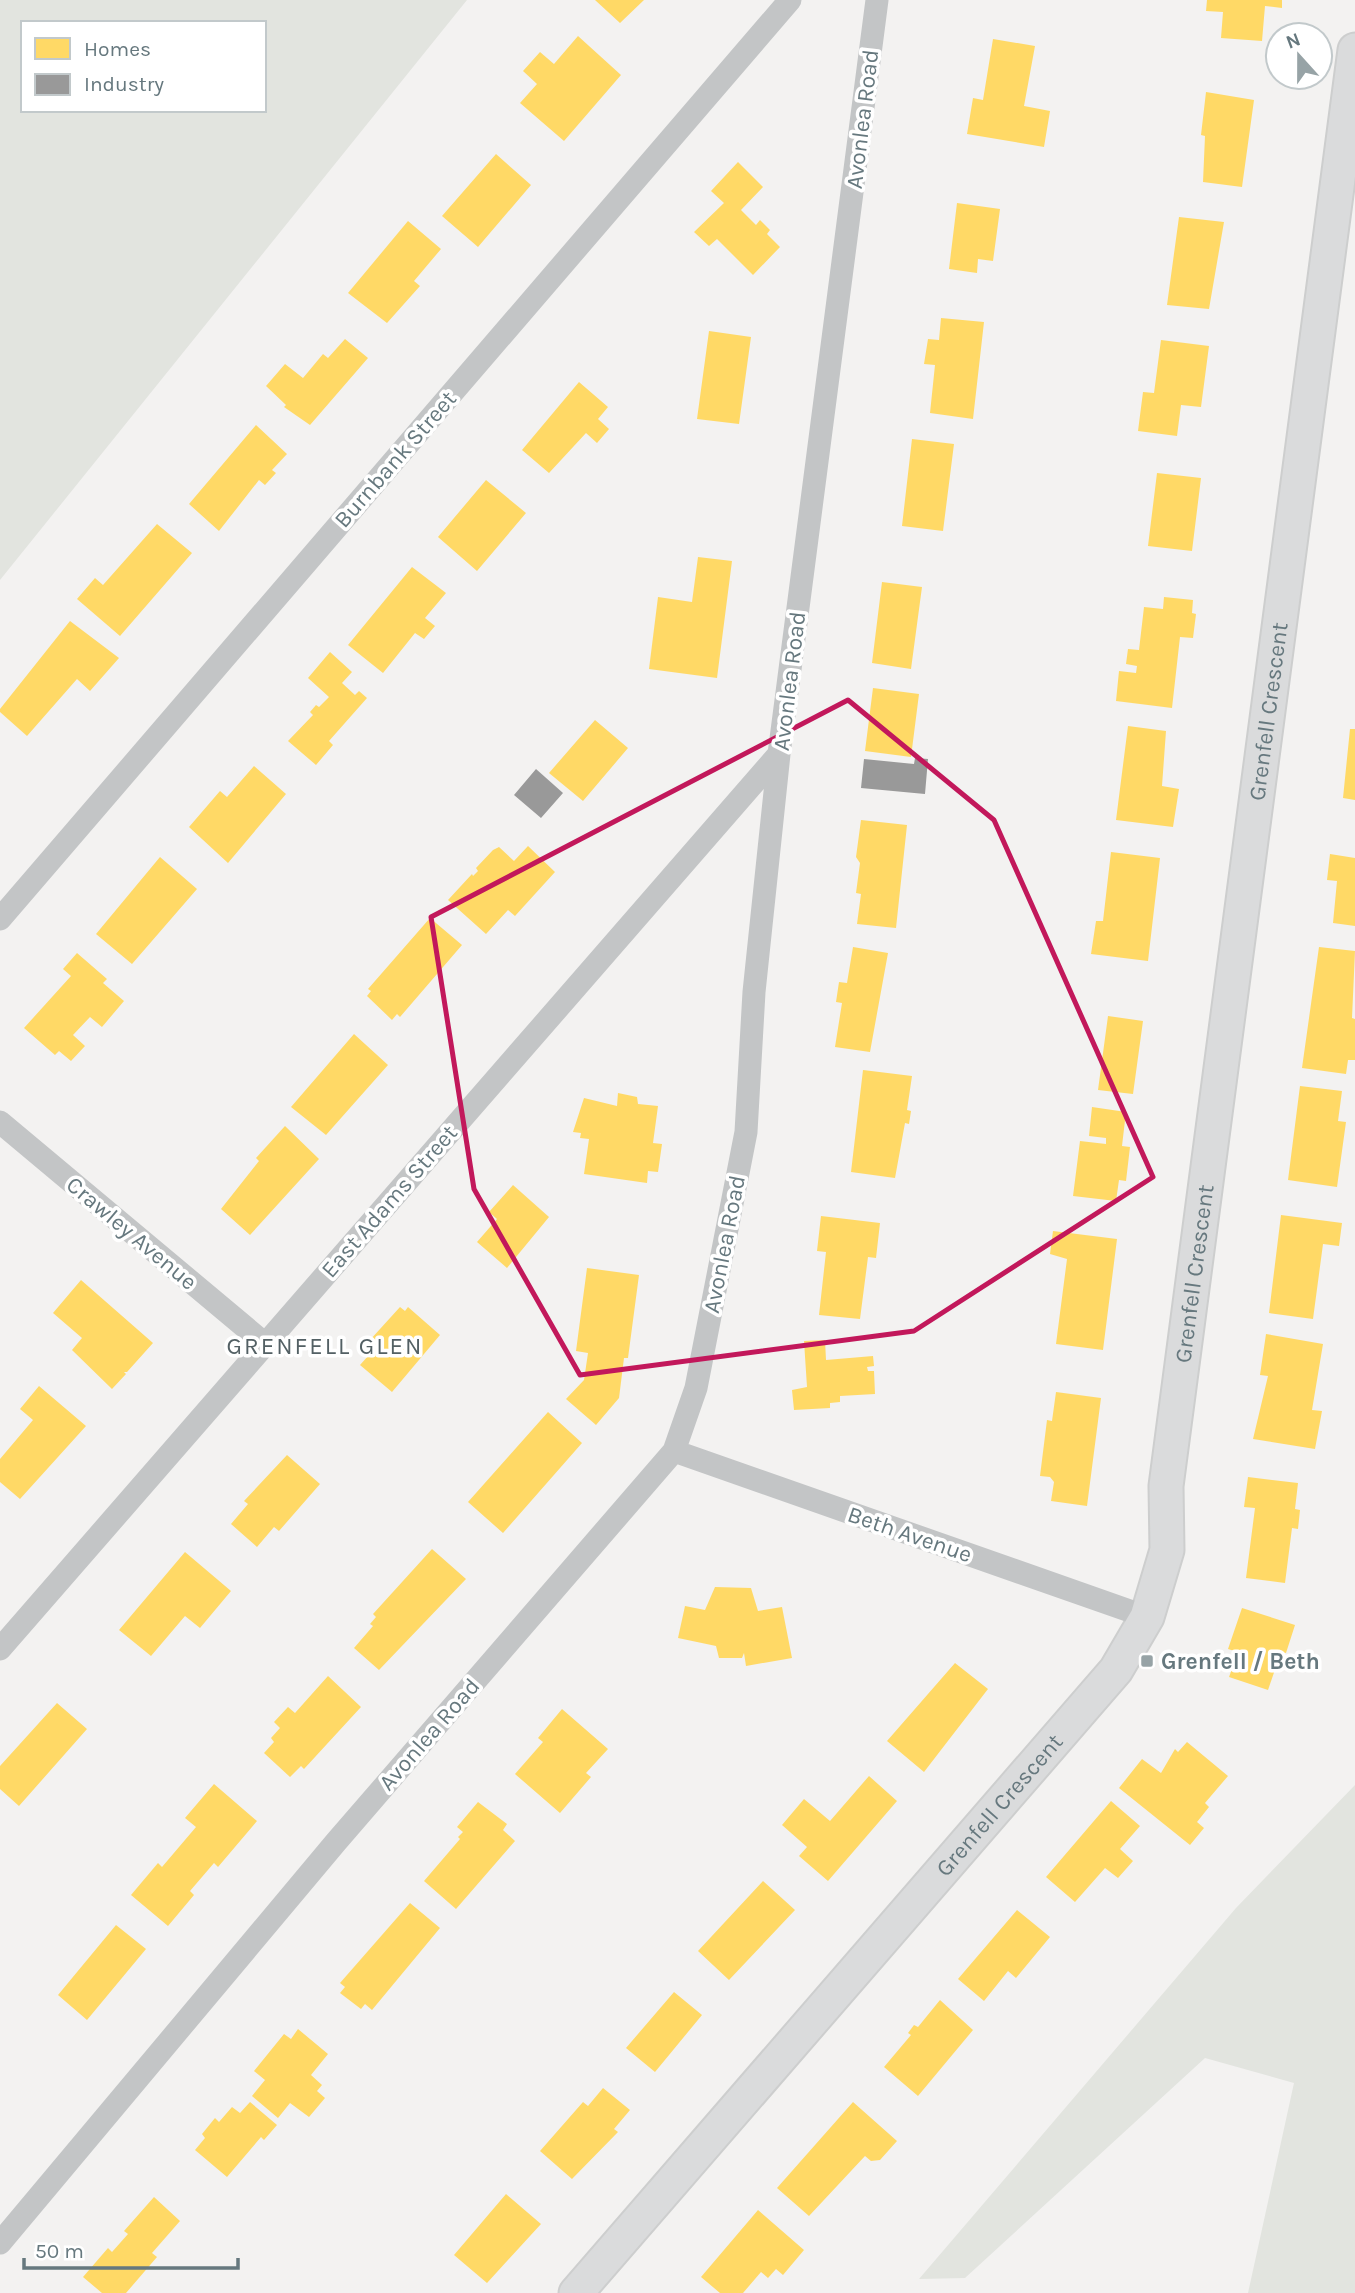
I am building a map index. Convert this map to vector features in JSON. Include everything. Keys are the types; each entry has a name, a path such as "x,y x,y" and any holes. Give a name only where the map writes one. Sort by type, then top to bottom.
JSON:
{"street":[{"name":"Burnbank Street","path":"0,919 790,0"},
{"name":"Avonlea Road","path":"0,2244 336,1842 674,1451 696,1388 747,1132 754,992 779,754 877,0"},
{"name":"Grenfell Crescent","path":"576,2293 1116,1670 1147,1617 1167,1550 1166,1486 1355,50"},
{"name":"East Adams Street","path":"0,1649 779,754"},
{"name":"Crawley Avenue","path":"0,1122 264,1343"},
{"name":"Beth Avenue","path":"674,1451 1147,1617"}],"highlighted area":[{"path":"848,700 994,820 1153,1177 914,1331 580,1375 474,1189 431,917"}],"shaded area":[{"path":"0,0 467,0 0,580"},
{"path":"1355,1785 1355,2293 1248,2293 1294,2083 1205,2058 965,2278 919,2279 1236,1908"}],"building: Homes":[{"path":"595,0 644,0 620,23"},
{"path":"1207,0 1282,0 1282,8 1265,6 1262,41 1221,38 1223,12 1206,11"},
{"path":"578,36 621,75 564,141 520,103 537,84 523,71 540,52 554,64"},
{"path":"993,39 1035,46 1024,106 1050,111 1044,147 967,134 973,98 983,100"},
{"path":"1206,92 1254,100 1242,187 1203,182 1205,136 1201,135"},
{"path":"496,154 531,185 478,247 442,216"},
{"path":"738,162 763,187 741,210 756,225 760,220 770,230 767,234 780,247 753,275 717,239 709,246 694,232 724,203 711,191"},
{"path":"957,203 1000,209 993,261 978,259 977,273 949,269"},
{"path":"1179,217 1224,222 1209,309 1167,305"},
{"path":"408,221 441,249 414,281 420,286 387,323 348,293"},
{"path":"941,318 984,322 973,419 930,413 935,365 924,364 928,339 939,340"},
{"path":"709,331 751,337 739,424 697,419"},
{"path":"345,339 368,358 310,425 284,407 286,405 266,386 285,364 303,378 323,354 328,358"},
{"path":"1161,340 1209,346 1201,407 1181,405 1177,436 1138,431 1143,392 1154,393"},
{"path":"579,382 608,407 598,419 609,429 597,443 586,433 549,473 522,450"},
{"path":"256,425 287,454 272,470 276,473 265,485 259,480 219,531 189,504"},
{"path":"912,439 954,444 943,531 902,526"},
{"path":"1157,473 1201,478 1192,551 1148,546"},
{"path":"486,480 526,513 477,571 438,537"},
{"path":"157,524 192,553 120,636 77,599 95,578 103,585"},
{"path":"698,557 732,561 717,678 649,669 658,597 692,602"},
{"path":"412,567 446,593 425,618 435,626 424,639 415,633 383,673 348,645"},
{"path":"882,582 922,587 911,669 872,663"},
{"path":"1164,597 1193,600 1192,613 1196,614 1193,638 1180,637 1172,708 1116,701 1119,671 1136,673 1137,666 1126,664 1128,649 1139,650 1144,607 1163,609"},
{"path":"70,621 119,658 90,691 77,679 27,736 0,712 0,709"},
{"path":"330,652 352,672 342,683 355,695 359,691 367,698 329,741 333,745 316,765 288,741 313,715 310,712 316,705 319,707 329,697 308,678"},
{"path":"873,688 919,694 911,757 865,751"},
{"path":"595,720 628,748 583,801 549,773"},
{"path":"1128,726 1166,731 1162,786 1179,789 1173,827 1116,820"},
{"path":"1350,729 1355,729 1355,800 1343,798"},
{"path":"254,766 286,794 228,863 189,827 220,791 227,797"},
{"path":"861,820 907,825 896,928 857,924 861,894 856,893 860,863 856,857"},
{"path":"528,846 555,872 515,916 508,910 486,934 448,900 478,871 476,868 493,850 499,847 514,861"},
{"path":"1111,852 1160,858 1148,961 1091,954 1096,921 1103,921"},
{"path":"1330,854 1355,858 1355,926 1333,923 1337,881 1327,880"},
{"path":"160,857 197,889 132,964 96,934"},
{"path":"430,918 462,945 400,1017 397,1014 392,1020 367,996 371,991 368,989"},
{"path":"853,947 888,953 870,1052 835,1047 842,1003 836,1002 839,982 847,983"},
{"path":"1319,947 1355,951 1352,1018 1355,1019 1355,1060 1348,1060 1346,1074 1302,1068"},
{"path":"77,953 107,979 103,983 124,1001 102,1027 90,1017 73,1035 85,1046 71,1061 59,1051 55,1055 24,1028 71,976 63,969"},
{"path":"1108,1016 1143,1021 1133,1094 1098,1090"},
{"path":"354,1034 388,1065 326,1135 291,1107"},
{"path":"863,1070 912,1076 907,1110 911,1111 909,1124 905,1123 895,1178 851,1172"},
{"path":"1300,1086 1342,1091 1338,1121 1346,1122 1337,1187 1288,1180"},
{"path":"618,1093 637,1097 638,1104 658,1106 653,1143 662,1144 658,1172 648,1171 647,1183 584,1174 589,1139 580,1138 581,1133 573,1132 584,1098 617,1106"},
{"path":"1092,1107 1126,1112 1122,1146 1130,1147 1126,1181 1119,1180 1116,1201 1073,1196 1080,1141 1106,1144 1106,1138 1089,1136"},
{"path":"285,1126 319,1159 250,1235 221,1209 259,1161 256,1158"},
{"path":"513,1185 549,1217 507,1268 477,1242 497,1219 489,1212"},
{"path":"1281,1215 1342,1223 1339,1246 1323,1244 1313,1319 1269,1313"},
{"path":"821,1216 880,1223 876,1258 868,1257 860,1319 819,1315 826,1252 817,1251"},
{"path":"1053,1231 1117,1239 1103,1350 1056,1344 1067,1259 1050,1254"},
{"path":"587,1268 639,1275 628,1358 624,1358 619,1398 596,1425 566,1399 584,1380 588,1353 576,1351"},
{"path":"81,1280 153,1343 127,1372 124,1372 126,1374 112,1389 72,1350 82,1338 53,1313"},
{"path":"400,1307 405,1311 408,1307 440,1335 392,1392 360,1365 377,1346 370,1340"},
{"path":"1266,1334 1323,1344 1312,1410 1322,1411 1315,1449 1253,1439 1268,1376 1260,1375"},
{"path":"825,1340 826,1360 873,1356 874,1366 867,1367 868,1371 874,1371 875,1394 840,1396 840,1402 830,1403 830,1408 794,1410 792,1390 807,1387 804,1341"},
{"path":"39,1386 86,1426 20,1499 0,1482 0,1459 33,1420 20,1409"},
{"path":"1056,1392 1101,1398 1087,1506 1051,1501 1054,1482 1050,1477 1040,1476 1047,1420 1052,1421"},
{"path":"548,1412 582,1443 503,1533 468,1502"},
{"path":"287,1455 320,1484 279,1531 274,1527 257,1547 231,1524 248,1504 244,1501"},
{"path":"1248,1477 1298,1483 1295,1509 1300,1510 1298,1529 1292,1528 1285,1583 1246,1578 1255,1508 1244,1507"},
{"path":"432,1549 466,1579 379,1670 354,1648 373,1626 370,1624 376,1617 373,1614"},
{"path":"185,1552 231,1591 200,1628 185,1616 151,1656 119,1630"},
{"path":"715,1587 751,1588 758,1611 782,1607 792,1658 746,1666 744,1653 742,1658 719,1658 716,1646 678,1638 685,1606 705,1610"},
{"path":"1242,1608 1295,1625 1286,1653 1281,1652 1268,1690 1229,1677 1238,1652 1228,1649"},
{"path":"955,1663 988,1689 924,1772 887,1741"},
{"path":"328,1676 361,1707 304,1769 301,1766 290,1777 264,1753 274,1742 271,1738 280,1728 274,1722 288,1707 295,1713"},
{"path":"57,1703 87,1729 19,1806 0,1789 0,1766"},
{"path":"562,1709 608,1749 586,1773 591,1777 560,1813 515,1774 543,1742 538,1738"},
{"path":"1187,1742 1228,1776 1205,1803 1209,1807 1197,1822 1204,1828 1190,1845 1119,1788 1142,1759 1161,1773 1175,1749 1178,1752"},
{"path":"869,1776 897,1801 828,1881 799,1856 807,1847 782,1825 804,1799 830,1821"},
{"path":"214,1784 257,1821 218,1867 214,1863 190,1891 194,1895 168,1926 131,1895 158,1863 162,1867 196,1827 185,1818"},
{"path":"1111,1801 1140,1826 1120,1849 1133,1861 1118,1878 1105,1868 1075,1902 1046,1877"},
{"path":"478,1802 507,1824 503,1830 515,1841 456,1909 424,1881 460,1839 458,1837 463,1832 457,1827"},
{"path":"763,1881 795,1910 729,1980 698,1951"},
{"path":"410,1903 440,1928 372,2010 365,2004 361,2009 340,1993 345,1987 340,1983"},
{"path":"1017,1910 1050,1937 1016,1978 1008,1971 984,2001 958,1979"},
{"path":"116,1925 146,1949 87,2020 58,1995"},
{"path":"674,1992 702,2015 655,2072 626,2048"},
{"path":"940,2000 973,2030 918,2096 884,2067 911,2035 908,2033 914,2025 918,2027"},
{"path":"298,2029 328,2054 311,2075 322,2085 317,2091 325,2098 309,2117 290,2103 278,2118 252,2096 265,2080 254,2071 284,2034 291,2039"},
{"path":"603,2088 630,2110 614,2129 618,2132 572,2179 540,2151 583,2102 588,2106"},
{"path":"250,2102 277,2125 264,2140 261,2137 227,2177 195,2150 205,2138 202,2134 215,2118 219,2122 232,2107 240,2113"},
{"path":"853,2102 897,2141 880,2160 871,2161 865,2156 809,2216 777,2188"},
{"path":"506,2194 541,2224 487,2283 454,2255"},
{"path":"154,2197 180,2221 152,2253 157,2257 126,2293 102,2293 83,2277 108,2248 112,2252 128,2234 124,2231"},
{"path":"758,2210 804,2250 783,2275 776,2269 768,2278 761,2272 743,2293 720,2293 701,2277"}],"building: Industry":[{"path":"915,758 928,759 925,794 861,788 864,759 914,764"},
{"path":"536,769 563,793 541,818 514,795"}],"place":[{"name":"Grenfell / Beth","path":"1147,1661"}],"district":[{"name":"GRENFELL GLEN","path":"325,1346"}]}
